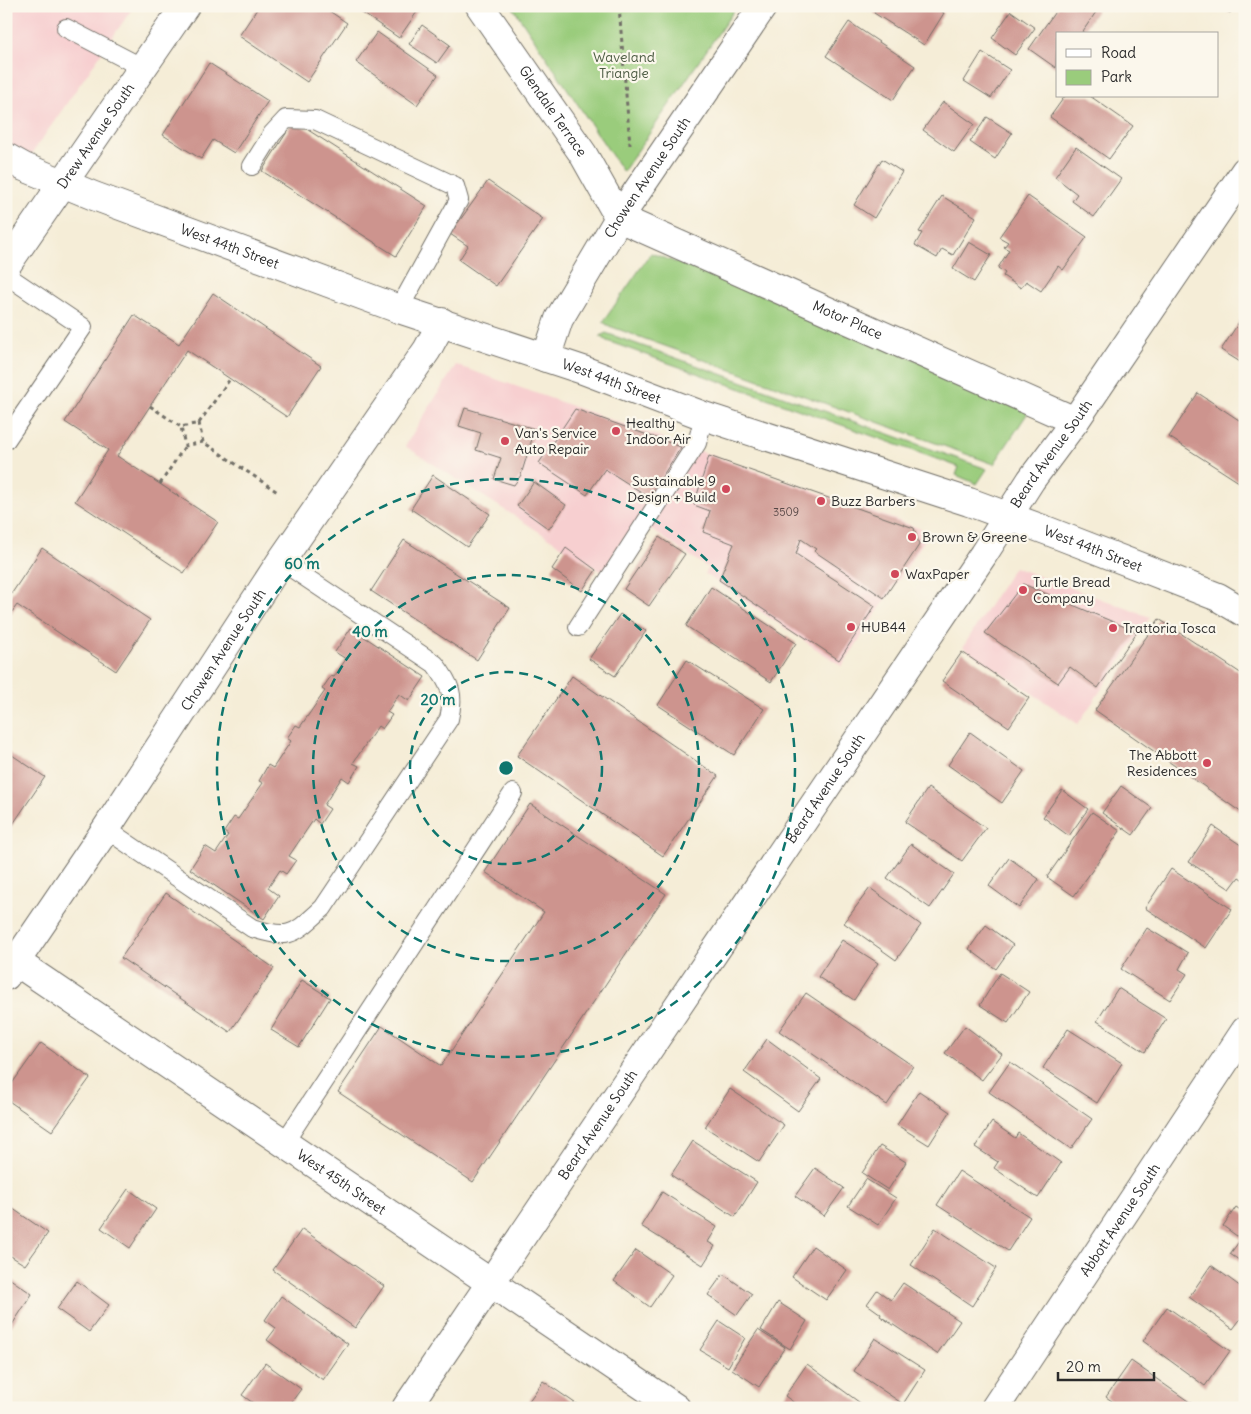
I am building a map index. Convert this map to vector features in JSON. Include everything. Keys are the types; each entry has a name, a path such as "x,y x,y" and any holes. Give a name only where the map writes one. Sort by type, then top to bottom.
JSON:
{"street":[{"name":"Drew Avenue South","path":"6,266 185,6"},
{"name":"Glendale Terrace","path":"480,6 583,154 619,218"},
{"name":"Chowen Avenue South","path":"546,358 559,319 619,218 764,6"},
{"name":"West 44th Street","path":"6,157 63,183 399,308 546,358 704,416 1008,517 1218,597 1245,613"},
{"name":"Beard Avenue South","path":"406,1408 1008,517 1031,480 1075,421 1245,171"},
{"name":"Motor Place","path":"619,218 1075,421"},
{"name":"Chowen Avenue South","path":"10,964 106,829 281,561 427,350 442,322"},
{"name":"West 45th Street","path":"10,964 284,1143 676,1408"},
{"name":"Abbott Avenue South","path":"995,1408 1245,1031"}],"lane":[{"path":"66,28 142,68"},
{"path":"252,166 272,134 286,119 314,120 455,186 459,200 399,308"},
{"path":"6,275 83,327 6,440"},
{"path":"578,627 697,443 704,416"},
{"path":"106,829 252,928 278,936 297,931 323,908 449,719 453,702 447,680 434,664 281,561"},
{"path":"284,1143 513,793"}],"path":[{"path":"619,6 631,149"},
{"path":"181,427 199,423 230,379"},
{"path":"150,406 181,427 185,446"},
{"path":"199,423 203,442 279,493"},
{"path":"160,484 185,446 203,442"}],"shaded area":[{"path":"6,6 134,6 6,191"},
{"path":"456,365 930,532 842,666 705,574 708,568 640,522 605,574 405,446"},
{"path":"1014,567 1150,617 1078,724 963,647"}],"green space":[{"name":"Waveland Triangle","path":"512,6 737,6 623,172"},
{"path":"651,253 755,292 1031,408 994,464 609,326 603,322"},
{"path":"606,333 987,469 977,484 956,475 959,467 607,341 600,336"}],"building":[{"path":"259,6 322,6 347,23 307,82 239,36"},
{"path":"352,6 421,6 399,38"},
{"path":"878,6 934,6 944,13 924,45 874,13"},
{"path":"1059,6 1100,6 1082,32 1056,32 1056,68 1029,49"},
{"path":"1221,6 1234,6 1230,13"},
{"path":"1011,11 1035,28 1015,55 992,38"},
{"path":"849,22 915,66 893,100 826,56"},
{"path":"422,25 450,45 437,63 409,44"},
{"path":"377,32 438,75 417,105 356,62"},
{"path":"982,52 1010,70 991,98 964,81"},
{"path":"209,63 268,101 234,153 213,140 201,159 163,135"},
{"path":"1064,98 1093,98 1133,126 1109,159 1050,117"},
{"path":"943,102 974,124 954,152 923,130"},
{"path":"987,117 1012,133 995,159 970,142"},
{"path":"294,121 427,206 396,256 262,171"},
{"path":"1076,147 1121,179 1094,217 1072,201 1077,194 1055,177"},
{"path":"882,159 902,172 874,218 854,205"},
{"path":"488,181 543,219 496,286 459,260 468,246 450,234"},
{"path":"942,196 976,217 953,255 942,249 937,258 915,245 922,233 919,232"},
{"path":"1028,196 1087,237 1063,270 1058,266 1041,291 1026,281 1021,288 1003,276 1005,273 998,268 1009,250 1004,247 1008,242 999,237"},
{"path":"969,242 991,255 974,282 953,269"},
{"path":"213,293 321,366 287,417 187,350 117,456 218,522 184,573 75,501 108,450 65,422 134,315 179,344"},
{"path":"1243,316 1245,317 1245,365 1221,350"},
{"path":"1198,393 1245,424 1245,486 1169,437"},
{"name":"Van's Service Auto Repair","path":"465,408 535,429 521,475 514,485 494,479 501,458 476,450 481,433 459,426"},
{"path":"575,409 681,447 649,497 605,469 587,495 539,463"},
{"path":"709,456 914,528 919,545 884,598 814,551 816,549 801,539 796,554 875,606 839,660 719,580 734,544 703,532 710,511 694,505"},
{"path":"433,475 490,514 467,547 411,509"},
{"path":"534,482 566,505 549,529 517,506"},
{"path":"659,537 685,554 649,606 624,589"},
{"path":"404,540 510,608 477,660 371,591"},
{"path":"42,548 150,620 116,671 17,605 6,620 6,598 8,599"},
{"path":"566,548 596,570 582,591 552,569"},
{"path":"1023,584 1137,632 1098,688 1070,667 1058,683 985,633"},
{"path":"711,587 796,643 771,682 686,626"},
{"path":"620,614 646,631 615,676 589,659"},
{"name":"The Abbott Residences","path":"1159,619 1245,676 1245,815 1095,710"},
{"path":"351,628 425,677 409,701 399,694 387,712 392,715 382,729 378,726 353,763 359,766 349,782 342,777 324,805 330,809 320,824 314,819 289,856 296,860 286,874 280,870 268,888 279,896 264,919 190,869 205,846 216,853 228,835 224,832 234,817 238,819 263,783 259,781 268,765 273,768 291,741 287,738 296,725 300,727 325,691 322,689 331,676 334,677 346,659 335,652"},
{"path":"962,652 1029,698 1009,727 942,681"},
{"path":"687,660 764,709 734,755 658,705"},
{"path":"572,676 718,776 663,856 517,756"},
{"path":"970,732 1024,771 1002,803 948,765"},
{"path":"6,751 45,777 11,827 6,824"},
{"path":"1121,786 1152,808 1133,835 1102,813"},
{"path":"928,788 986,828 962,861 905,822"},
{"path":"1062,790 1088,809 1069,836 1043,817"},
{"path":"530,804 666,894 473,1182 338,1092 382,1026 441,1066 544,912 485,872"},
{"path":"1092,812 1120,831 1074,896 1047,877"},
{"path":"1213,826 1245,848 1245,881 1239,877 1230,889 1189,862"},
{"path":"911,844 954,874 930,908 887,878"},
{"path":"1009,858 1039,879 1019,908 989,886"},
{"path":"1171,869 1232,909 1206,948 1145,908"},
{"path":"870,888 921,925 896,960 844,923"},
{"path":"166,893 274,968 230,1032 121,958"},
{"path":"986,925 1013,945 996,969 969,949"},
{"path":"1147,928 1188,953 1179,969 1187,974 1170,1000 1121,969"},
{"path":"842,940 878,963 854,1000 818,977"},
{"path":"1000,973 1029,992 1008,1023 980,1005"},
{"path":"302,980 330,998 299,1047 271,1030"},
{"path":"1118,988 1166,1019 1145,1052 1097,1021"},
{"path":"806,993 913,1066 887,1105 779,1031"},
{"path":"965,1026 1002,1054 982,1080 945,1053"},
{"path":"1068,1029 1122,1063 1097,1103 1043,1068"},
{"path":"767,1039 821,1079 798,1111 744,1072"},
{"path":"41,1043 90,1078 52,1131 6,1099 6,1092"},
{"path":"1010,1062 1092,1119 1071,1149 989,1092"},
{"path":"730,1089 784,1125 759,1162 705,1127"},
{"path":"919,1091 950,1112 929,1145 897,1125"},
{"path":"992,1122 1015,1138 1018,1133 1061,1163 1038,1198 994,1168 998,1162 975,1147"},
{"path":"693,1141 757,1182 735,1217 671,1175"},
{"path":"880,1146 906,1162 888,1190 862,1173"},
{"path":"815,1168 844,1188 824,1216 795,1196"},
{"path":"959,1171 1030,1217 1008,1251 937,1205"},
{"path":"866,1179 896,1198 878,1225 848,1206"},
{"path":"128,1189 156,1209 130,1248 101,1228"},
{"path":"662,1192 717,1227 708,1242 715,1246 703,1265 641,1226"},
{"path":"6,1204 48,1233 25,1265 6,1253"},
{"path":"1236,1207 1245,1213 1245,1264 1230,1254 1241,1239 1223,1226"},
{"path":"935,1228 996,1268 972,1306 911,1265"},
{"path":"302,1229 384,1286 355,1328 273,1270"},
{"path":"813,1246 847,1270 826,1300 792,1277"},
{"path":"636,1250 672,1275 650,1307 614,1281"},
{"path":"1211,1265 1245,1290 1245,1313 1233,1329 1189,1297"},
{"path":"723,1274 752,1294 737,1315 708,1295"},
{"path":"6,1276 32,1294 10,1328 6,1325"},
{"path":"77,1281 109,1305 89,1332 57,1309"},
{"path":"903,1283 960,1321 937,1354 880,1316 881,1314 867,1304 877,1290 891,1300"},
{"path":"281,1296 348,1344 323,1380 267,1340 276,1328 265,1320"},
{"path":"778,1302 807,1321 790,1349 761,1330"},
{"path":"1167,1307 1230,1351 1205,1386 1143,1341"},
{"path":"719,1321 745,1338 728,1367 700,1350"},
{"path":"758,1330 785,1347 759,1387 732,1369"},
{"path":"875,1338 925,1370 903,1404 854,1371"},
{"path":"1131,1361 1198,1408 1122,1408 1106,1397"},
{"path":"265,1363 301,1389 287,1408 260,1408 242,1395"},
{"path":"807,1364 867,1408 801,1408 785,1396"},
{"path":"543,1381 582,1408 524,1408"}],"place":[{"name":"Healthy Indoor Air","path":"616,431"},
{"name":"Van's Service Auto Repair","path":"505,441"},
{"name":"Sustainable 9 Design + Build","path":"726,489"},
{"name":"Buzz Barbers","path":"821,501"},
{"name":"Brown & Greene","path":"912,537"},
{"name":"WaxPaper","path":"895,574"},
{"name":"Turtle Bread Company","path":"1023,590"},
{"name":"HUB44","path":"851,627"},
{"name":"Trattoria Tosca","path":"1113,628"},
{"name":"The Abbott Residences","path":"1207,763"}]}
